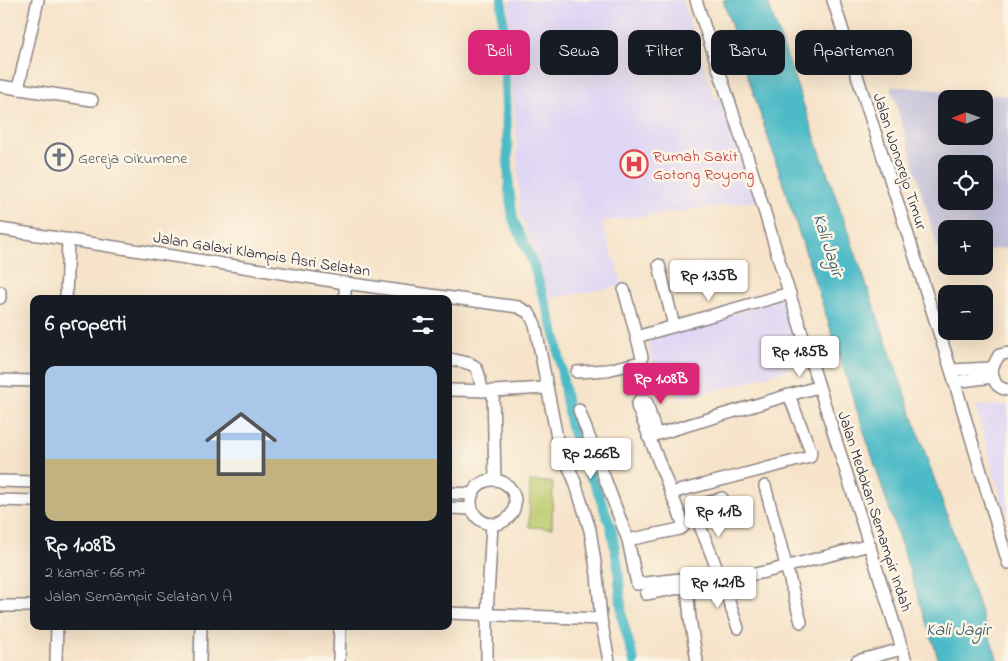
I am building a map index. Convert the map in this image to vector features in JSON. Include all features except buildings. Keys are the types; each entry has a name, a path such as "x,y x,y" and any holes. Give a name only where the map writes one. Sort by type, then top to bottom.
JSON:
{"street":[{"path":"18,89 38,0"},
{"name":"Jalan Medokan Semampir Indah","path":"696,0 763,205 818,386 906,661"},
{"name":"Jalan Wonorejo Timur","path":"832,0 1003,527 1008,563"},
{"path":"0,86 92,100"},
{"name":"Jalan Galaxi Klampis Asri Selatan","path":"0,229 345,284 428,295"},
{"path":"66,295 68,239"},
{"path":"659,265 674,326"},
{"path":"345,284 345,295"},
{"path":"577,372 607,370 639,364 642,361 624,290"},
{"path":"0,292 0,298"},
{"path":"636,337 790,293"},
{"name":"Jalan Galaxi Klampis Asri Selatan","path":"452,298 518,307 529,313 535,324 546,388"},
{"path":"1008,353 999,355 992,372 998,386 1008,390"},
{"path":"452,360 474,364 478,368 488,391 494,480"},
{"path":"953,376 992,372"},
{"path":"0,380 30,381"},
{"path":"652,436 818,386"},
{"path":"452,390 488,391 546,388 557,438 575,482 590,530 601,618 609,661"},
{"path":"671,492 810,457 811,452 789,395"},
{"path":"628,540 683,527 652,436 637,406 639,401"},
{"path":"579,410 628,540 636,584 722,581 786,567 870,545"},
{"path":"494,480 507,485 514,496 515,503 510,516 505,521 492,524 480,520 472,509 473,494 482,484 494,480"},
{"path":"0,481 30,482"},
{"path":"764,486 801,622"},
{"path":"452,493 473,494"},
{"path":"722,498 694,506 694,509 738,628"},
{"path":"0,500 30,501"},
{"path":"452,508 472,509"},
{"path":"487,661 487,615 492,524"},
{"path":"646,594 688,582"},
{"path":"688,582 690,619 697,661"},
{"path":"0,606 30,606"},
{"path":"452,613 601,618"},
{"path":"56,661 57,630"},
{"path":"200,661 201,630"},
{"path":"339,661 340,630"},
{"path":"857,661 902,649"}],"shaded area":[{"name":"Rumah Sakit Gotong Royong","path":"510,0 682,0 692,30 628,30 628,75 701,75 701,58 714,97 706,99 729,96 762,200 601,222 623,286 551,298 520,213 511,75 530,75 530,30 508,30"},
{"path":"891,86 938,90 938,145 993,145 993,95 1008,96 1008,248 993,249 993,220 938,220 938,250"},
{"path":"787,298 807,363 743,383 679,399 674,387 662,391 646,338"},
{"path":"1008,405 1008,515 1006,515 975,406"}],"green space":[{"path":"530,481 553,482 552,528 529,527"}],"water":[{"name":"Kali Jagir","path":"723,0 767,0 777,30 733,30"},
{"name":"Kali Jagir","path":"785,52 998,661 939,661 748,75 785,75"}],"waterway":[{"path":"502,0 509,189 513,219 533,263 556,338 570,423 585,467 595,485 611,527 618,566 622,618 634,661"}],"place":[{"name":"Gereja Oikumene","path":"59,157"},
{"name":"Rumah Sakit Gotong Royong","path":"634,164"}]}
